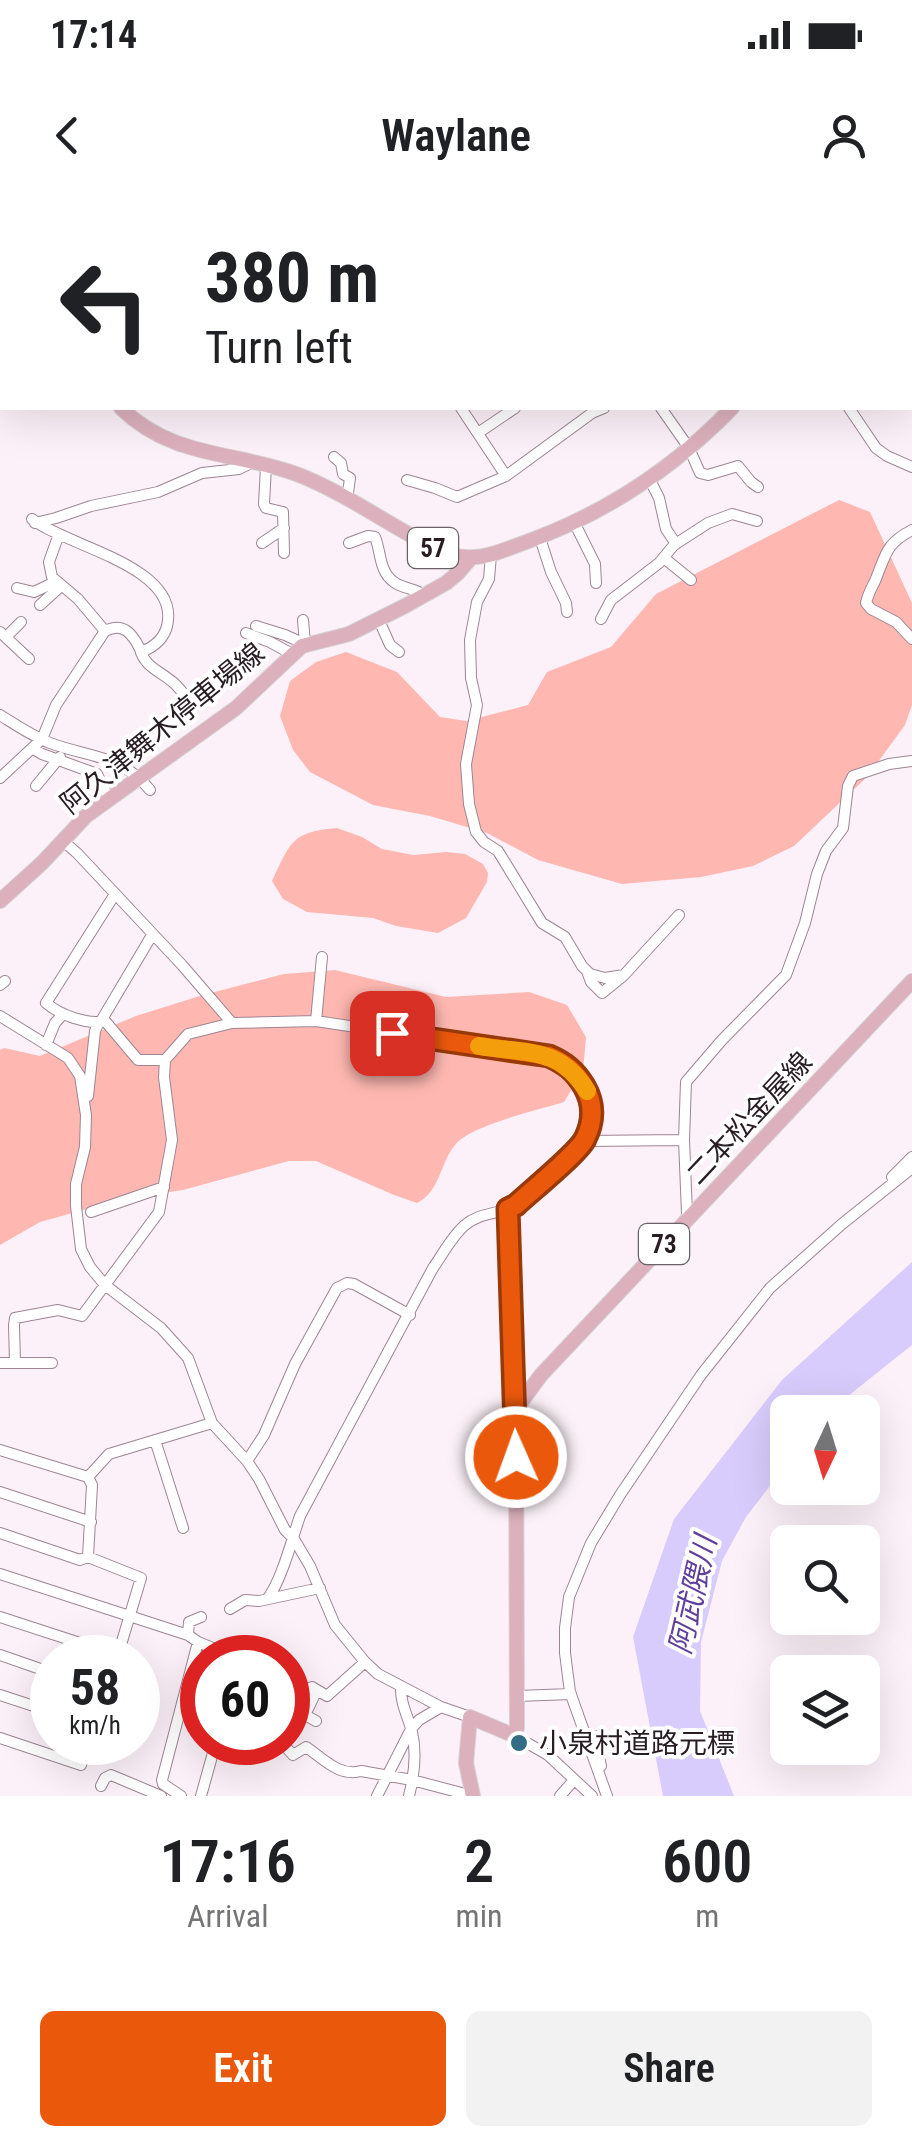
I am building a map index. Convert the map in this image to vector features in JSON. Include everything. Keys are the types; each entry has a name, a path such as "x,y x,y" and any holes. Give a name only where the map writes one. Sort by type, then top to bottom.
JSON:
{"main road":[{"name":"57","path":"124,410 147,430 176,444 303,476 436,549 471,558 540,538 610,505 689,448 730,410"},
{"name":"阿久津舞木停車場線","path":"0,901 86,816 252,695 298,649 349,634 424,595 446,583 471,558"},
{"name":"二本松金屋線","path":"516,1414 541,1374 912,981"},
{"path":"472,1796 466,1763 470,1717 515,1736 516,1414"}],"street":[{"path":"462,410 506,476"},
{"path":"478,433 512,410"},
{"path":"408,480 456,497 506,476 599,410"},
{"path":"662,410 689,448 700,474 708,476 738,466 758,487"},
{"path":"849,410 876,448 912,468"},
{"path":"334,457 341,463 343,474 350,478 346,500"},
{"path":"140,648 152,648 166,631 168,607 162,593 144,576 112,558 34,521 158,492 202,473 259,464 264,507 283,512 284,553"},
{"path":"648,478 659,498 666,529 676,544"},
{"path":"601,619 611,600 676,544 727,514 757,522"},
{"path":"576,524 595,564 596,583"},
{"path":"262,543 284,528"},
{"path":"912,530 888,548 866,604 896,622 912,639"},
{"path":"59,534 49,562 50,572 105,631"},
{"path":"349,543 376,537 388,576 424,595"},
{"path":"540,538 567,612"},
{"path":"491,555 489,579 477,602 470,640 471,678 477,705 466,764 468,804 480,838 498,852 542,922 565,937 602,994 679,915"},
{"path":"664,558 691,580"},
{"path":"17,588 39,591 58,584"},
{"path":"40,605 58,584"},
{"path":"378,618 390,644 400,652"},
{"path":"251,629 270,642 298,649 303,620"},
{"path":"21,622 3,634 29,659"},
{"path":"0,778 42,739 56,705 105,631 115,626 130,634 148,664 192,704"},
{"path":"0,715 42,739 115,761 150,790"},
{"path":"28,731 32,750"},
{"path":"36,786 65,747"},
{"path":"32,750 97,774 109,799"},
{"path":"689,1218 684,1140 686,1082 788,970 817,874 844,825 849,781 862,771 912,761"},
{"path":"64,841 232,1023"},
{"path":"115,894 46,1003 63,1014 105,1022 136,1058 165,1060"},
{"path":"85,1103 90,1092 95,1030 152,934"},
{"path":"316,1021 322,957"},
{"path":"46,1045 63,1014"},
{"path":"0,1016 68,1058 84,1088 85,1147 76,1184 84,1258 106,1285 182,1349 193,1368 212,1423 260,1479 284,1530 294,1540 320,1588 335,1625 365,1662 378,1674 441,1707 470,1717"},
{"path":"14,1364 16,1318 58,1310 80,1318 156,1219 172,1140 165,1060 188,1034 232,1023 316,1021 549,1056 580,1079 592,1102 584,1141 516,1205 476,1218 462,1228 434,1268 300,1516 294,1540 268,1598"},
{"path":"584,1141 684,1140"},
{"path":"885,1191 888,1181 912,1157"},
{"path":"607,1796 571,1694 564,1639 572,1586 590,1543 701,1375 770,1288 912,1168"},
{"path":"91,1212 164,1187"},
{"path":"508,1209 516,1414"},
{"path":"247,1461 264,1435 337,1288 354,1284 410,1315"},
{"path":"0,1364 52,1363"},
{"path":"88,1477 109,1454 212,1423"},
{"path":"156,1440 183,1528"},
{"path":"0,1450 88,1477 92,1485 88,1557"},
{"path":"0,1492 91,1522"},
{"path":"0,1533 80,1560 88,1557 142,1578 126,1635"},
{"path":"0,1574 182,1635"},
{"path":"230,1609 244,1600 320,1588"},
{"path":"0,1617 54,1635"},
{"path":"192,1635 190,1622 201,1617"},
{"path":"0,1655 30,1665"},
{"path":"310,1688 326,1696 365,1662"},
{"path":"401,1686 400,1698 412,1729 414,1754 409,1796"},
{"path":"316,1690 305,1715 316,1721"},
{"path":"517,1696 571,1694"},
{"path":"0,1695 30,1705"},
{"path":"180,1698 162,1780 181,1796"},
{"path":"377,1796 412,1729 441,1707"},
{"path":"515,1736 548,1754 592,1796"},
{"path":"598,1736 607,1796"},
{"path":"0,1738 30,1748"},
{"path":"310,1750 346,1773 362,1771 412,1780 450,1794 472,1796"},
{"path":"201,1796 210,1765"},
{"path":"101,1786 111,1774 161,1796"},
{"path":"560,1796 574,1780"}],"shaded area":[{"path":"839,500 870,512 912,603 912,705 905,725 867,777 794,846 753,866 701,877 622,884 538,860 487,833 373,805 310,772 293,750 280,716 290,681 316,662 346,652 397,672 440,717 466,721 528,705 547,672 611,647 656,594"},
{"path":"337,828 382,849 413,855 465,854 483,864 487,882 466,918 438,933 373,918 307,912 283,899 272,881 294,841 310,832"},
{"path":"335,970 446,997 529,992 567,1005 586,1037 583,1071 564,1102 489,1125 463,1138 450,1152 431,1192 417,1203 316,1161 289,1161 40,1222 0,1245 0,1050 40,1056 136,1016 203,995 284,974"}],"water":[{"path":"912,1262 912,1345 849,1395 770,1395"},
{"name":"阿武隈川","path":"770,1395 770,1486 746,1517 722,1561 701,1642 700,1711 734,1796 663,1796 633,1637 674,1519"}],"slow traffic":[{"path":"479,1046 549,1056 566,1064 587,1091"}],"place":[{"name":"小泉村道路元標","path":"519,1743"}],"route":[{"path":"392,1033 549,1056 574,1072 592,1102 584,1141 508,1209 516,1457"}]}
